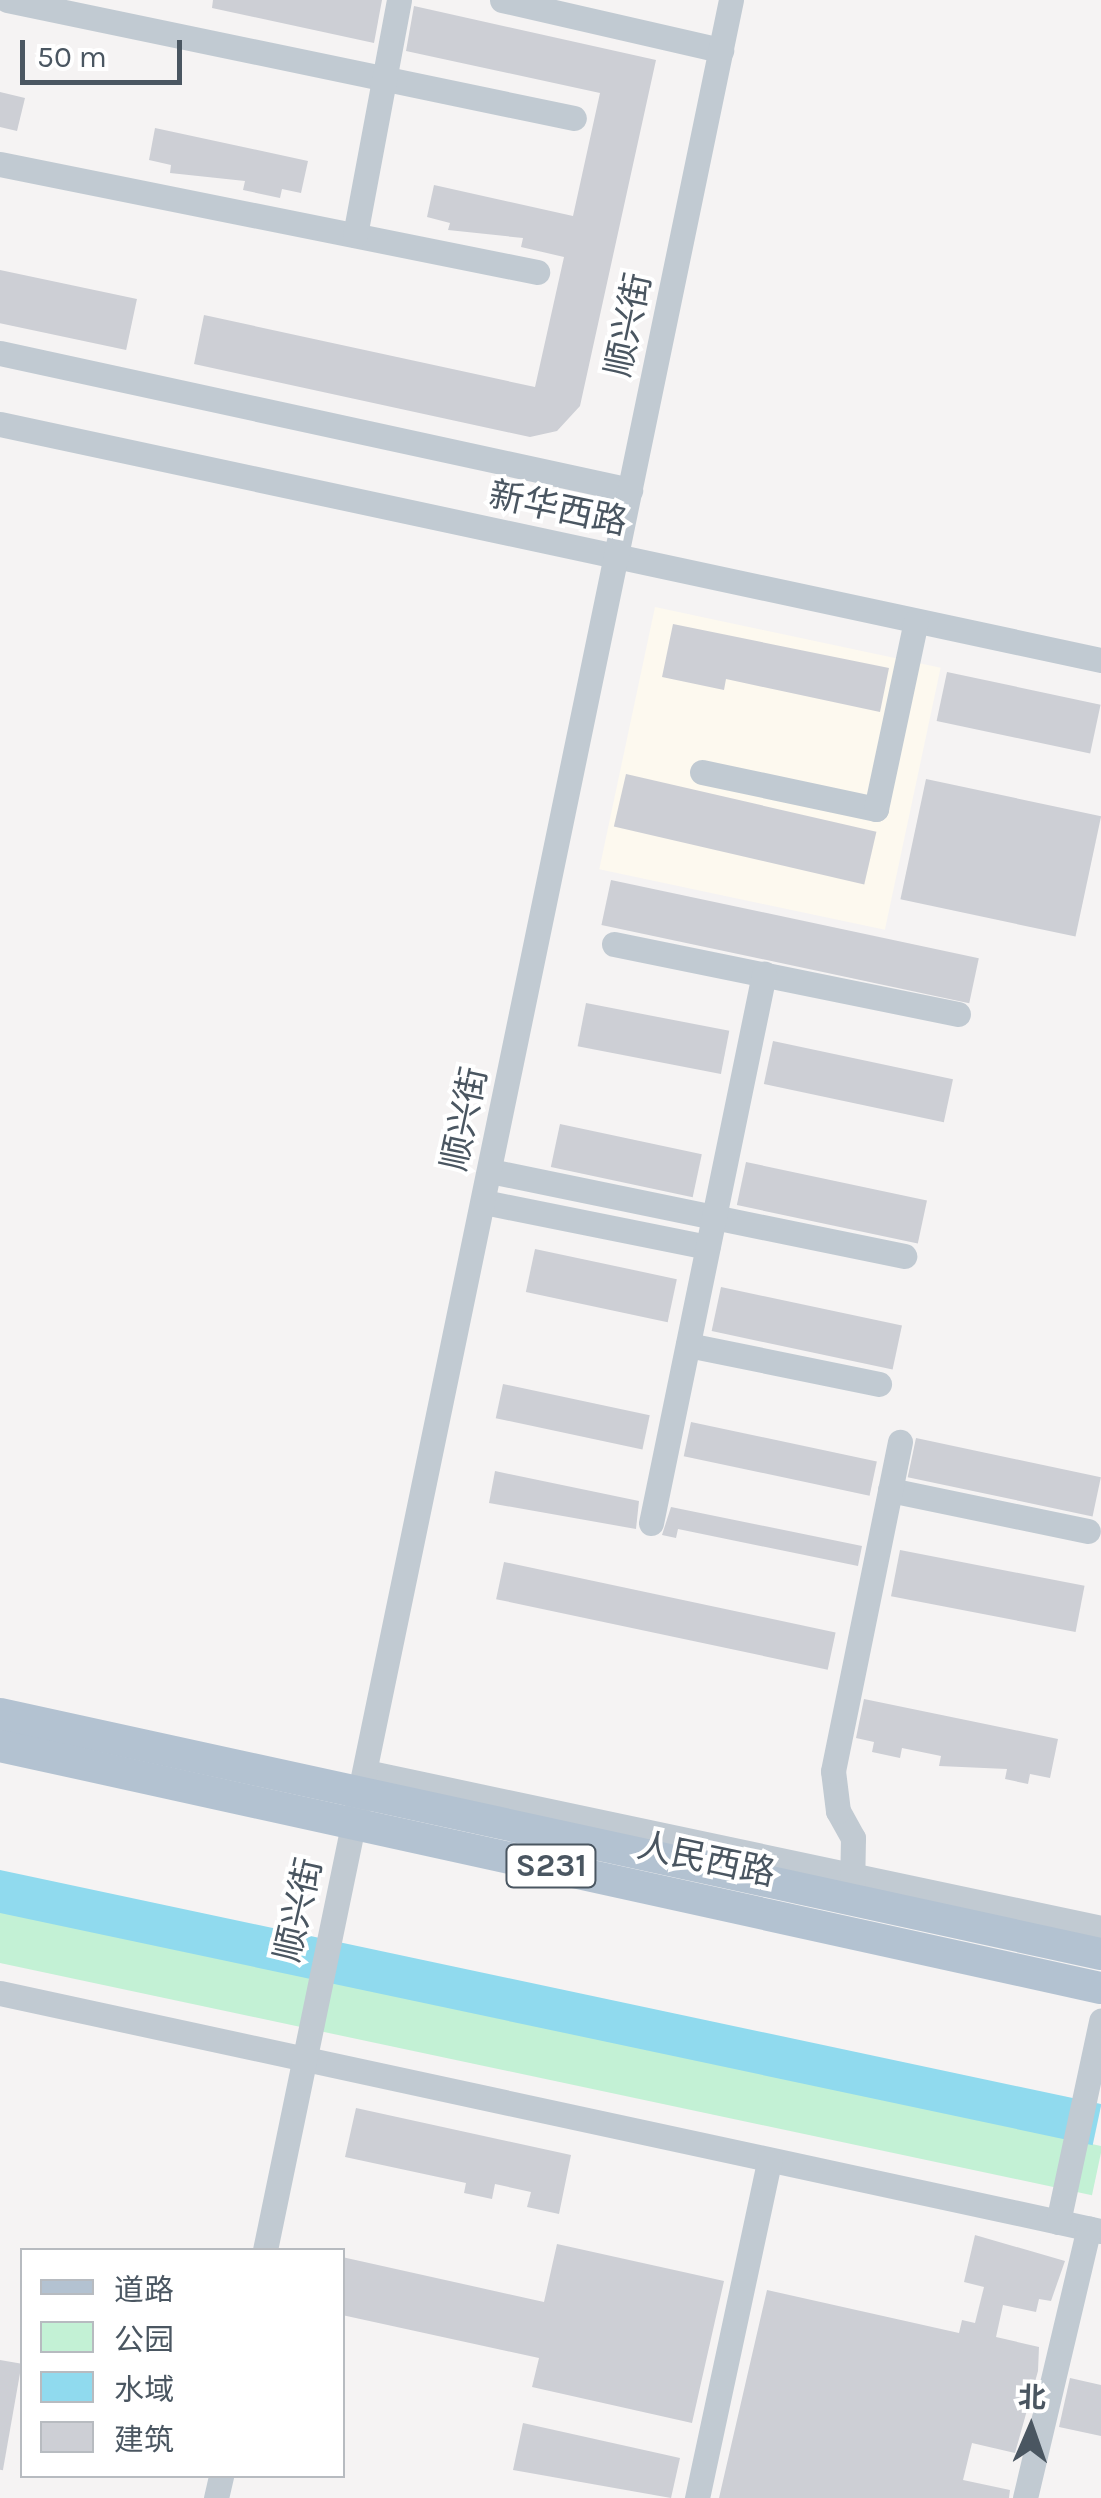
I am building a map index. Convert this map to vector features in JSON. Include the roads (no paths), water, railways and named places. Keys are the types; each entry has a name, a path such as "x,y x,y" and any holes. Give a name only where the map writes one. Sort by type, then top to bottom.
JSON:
{"main road":[{"name":"人民西路","path":"0,1714 361,1796 1101,1988"},
{"name":"人民西路","path":"0,1746 361,1796 852,1888 1101,1954"}],"street":[{"path":"7,0 574,118"},
{"path":"355,235 400,0"},
{"path":"502,0 721,50"},
{"name":"顺兴街","path":"265,2248 731,0"},
{"path":"0,164 537,272"},
{"path":"0,353 630,490"},
{"name":"新华西路","path":"0,424 1101,660"},
{"path":"702,772 876,809 916,621"},
{"path":"614,944 958,1014"},
{"path":"652,1523 764,974"},
{"path":"490,1171 904,1256"},
{"path":"484,1202 708,1248"},
{"path":"688,1346 879,1384"},
{"path":"900,1442 834,1772 838,1811 853,1838 852,1888 1101,1928"},
{"path":"890,1490 1088,1531"},
{"path":"0,1993 1095,2230 1026,2498"},
{"path":"1058,2222 1101,2021"},
{"path":"696,2498 769,2161"}],"water":[{"path":"0,1870 1101,2104 1093,2145 0,1913"}]}
